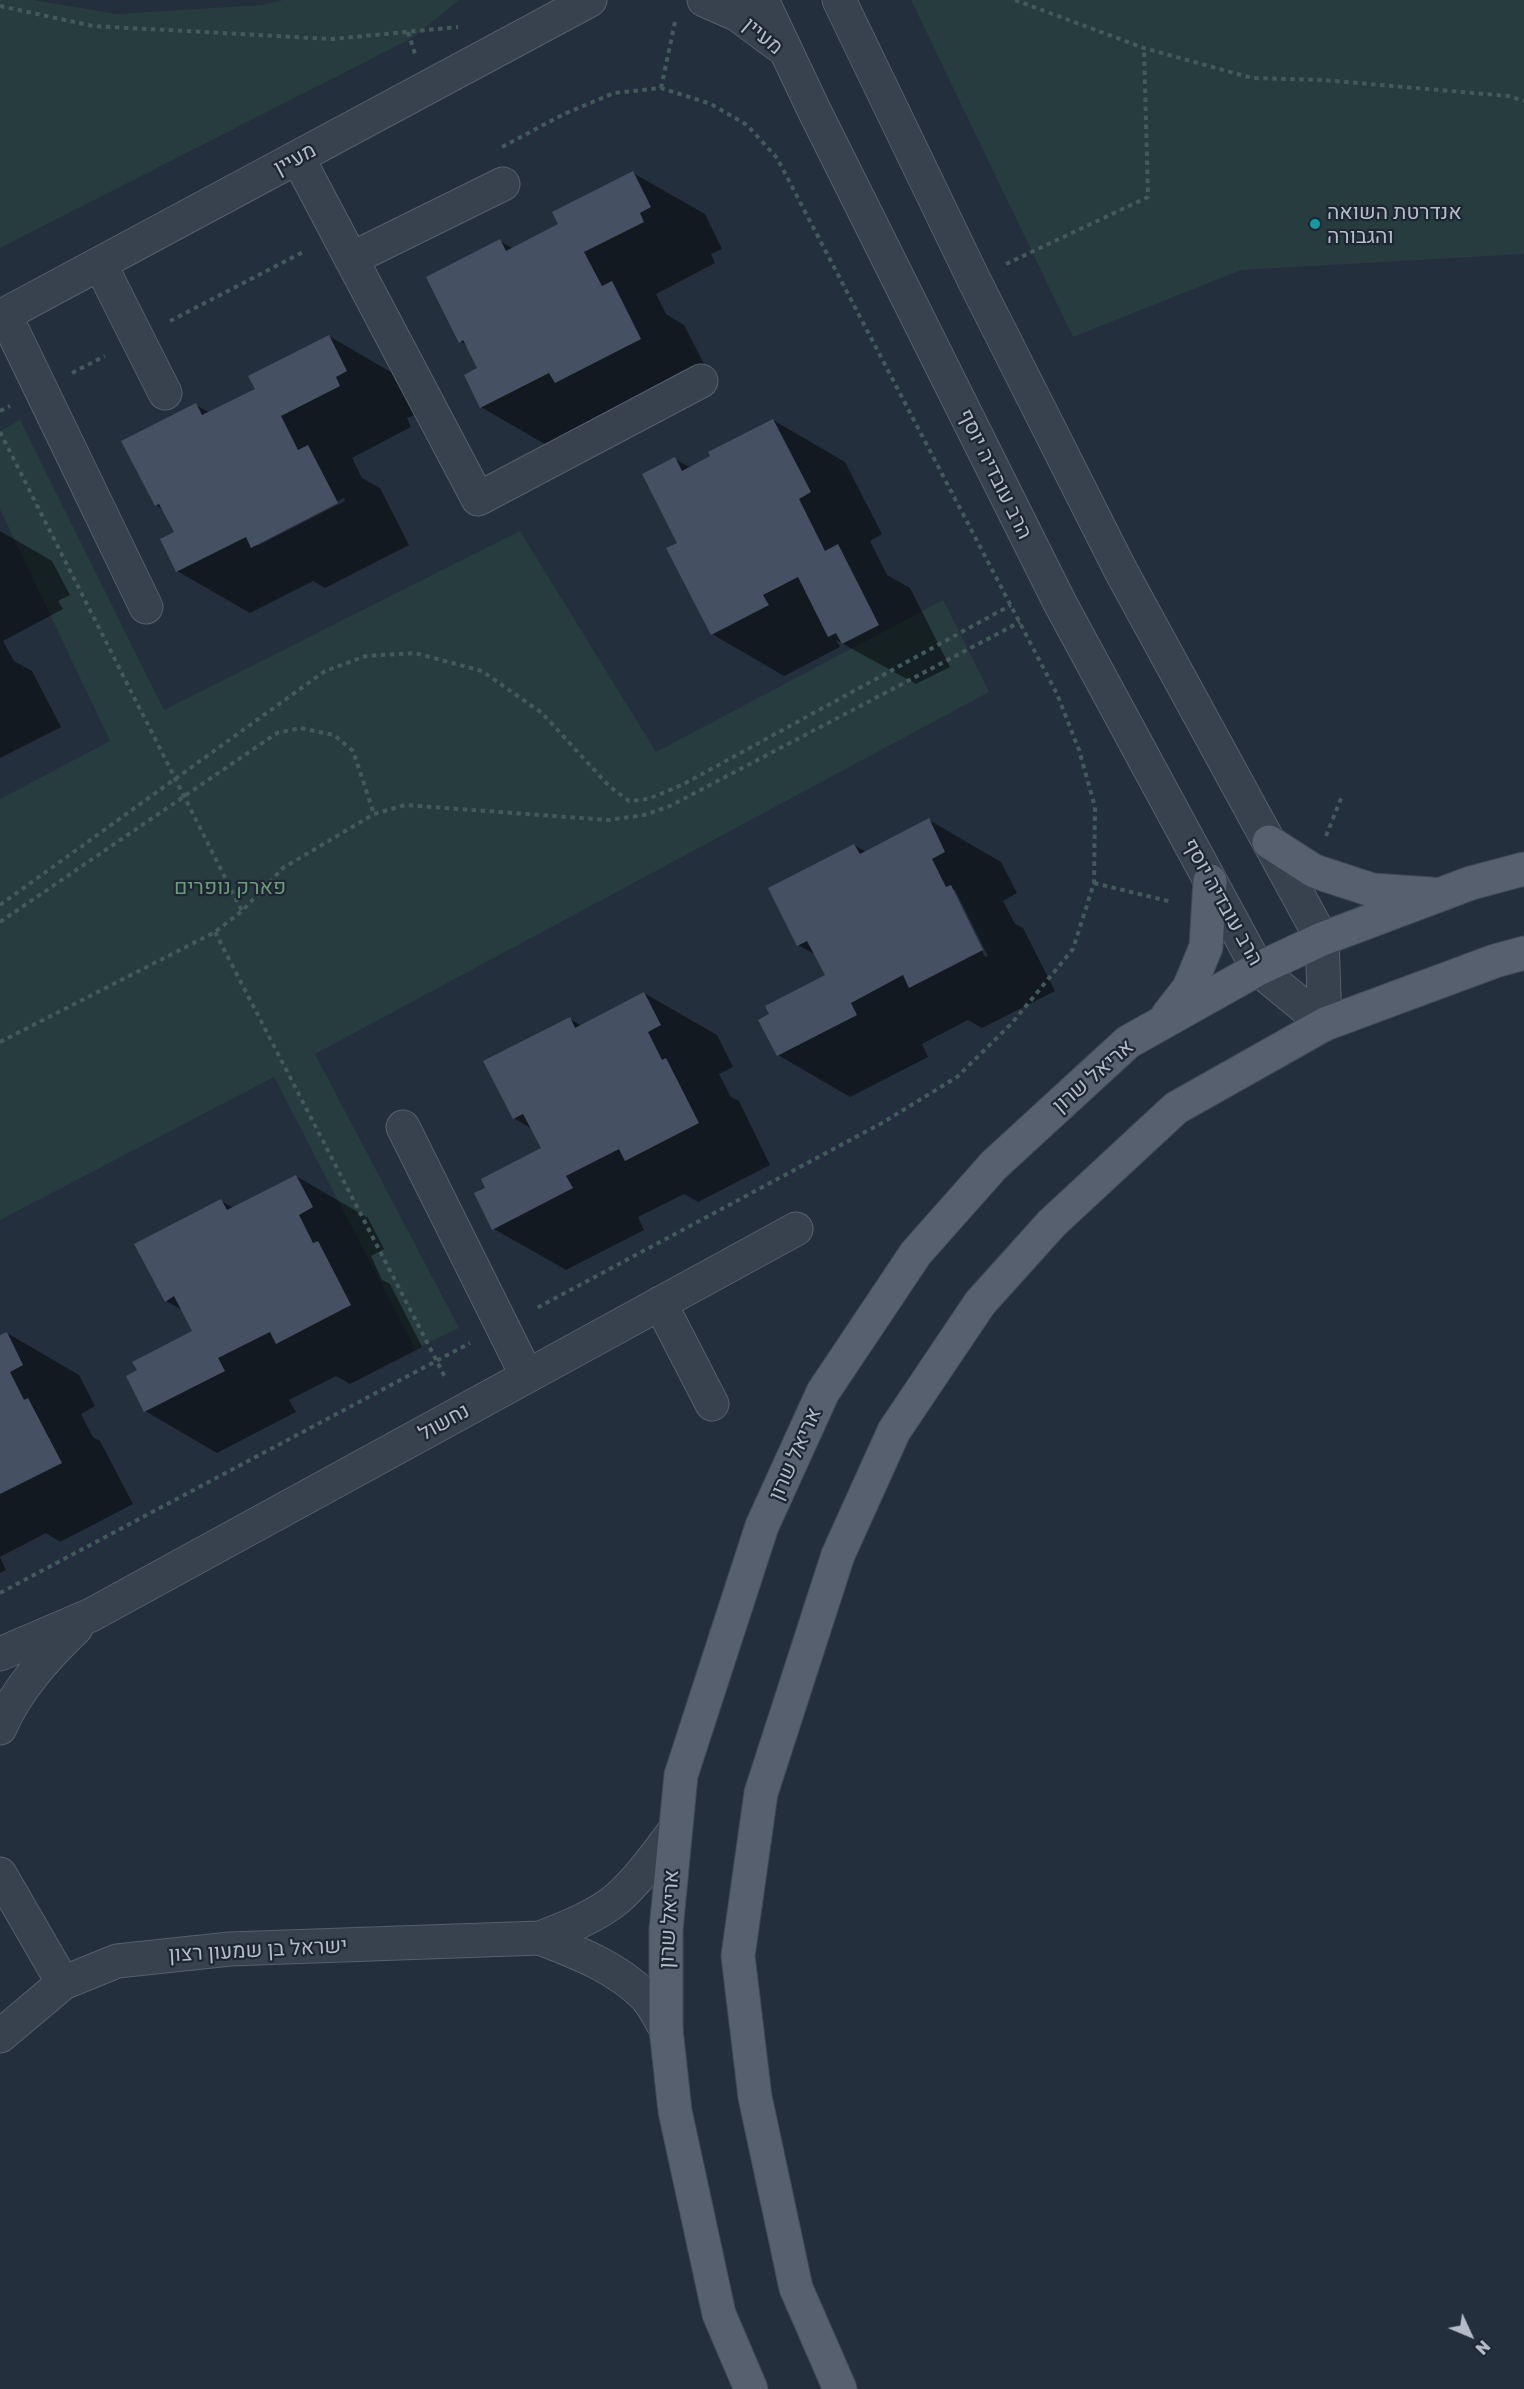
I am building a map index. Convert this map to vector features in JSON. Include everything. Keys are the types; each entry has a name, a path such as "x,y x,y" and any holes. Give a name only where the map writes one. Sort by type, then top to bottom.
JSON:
{"main road":[{"path":"1269,842 1314,871 1372,890 1442,894"},
{"name":"אריאל שרון","path":"752,2389 719,2314 675,2111 666,2029 666,1930 681,1775 762,1526 823,1392 916,1253 994,1166 1128,1042 1258,969 1322,939 1471,883 1524,869"},
{"path":"1162,1023 1189,988 1206,947 1210,881"},
{"path":"840,2389 796,2288 755,2097 738,1956 761,1793 838,1555 894,1431 980,1303 1052,1223 1176,1108 1325,1024 1495,961 1524,953"}],"street":[{"name":"מעיין","path":"2,316 590,0"},
{"name":"הרב עובדיה יוסף","path":"762,0 1060,603 1258,969 1325,1024"},
{"path":"839,0 974,280 1121,571 1322,939 1325,1024"},
{"name":"מעיין","path":"691,6 721,6 753,25 782,48 789,58"},
{"path":"298,158 478,498 701,381"},
{"path":"351,259 503,184"},
{"path":"100,264 165,393"},
{"path":"2,316 146,607"},
{"path":"403,1127 527,1376"},
{"name":"נחשול","path":"0,1654 91,1615 796,1229"},
{"path":"660,1303 712,1404"},
{"name":"נחשול","path":"0,1728 12,1705 38,1668 91,1615"},
{"name":"ישראל בן שמעון רצון","path":"0,2036 63,1983 117,1961 230,1949 540,1938 571,1926 617,1899 650,1865 675,1830"},
{"path":"0,1874 63,1983"},
{"name":"ישראל בן שמעון רצון","path":"540,1938 580,1953 617,1972 648,1999 666,2029"}],"path":[{"path":"1015,0 1144,48 1252,78 1323,80 1508,96 1524,101"},
{"path":"0,6 93,26 333,39 466,26"},
{"path":"0,1593 882,1123 957,1077 1012,1023 1073,949 1094,883 1095,807 1080,750 1057,694 777,158 747,125 711,104 661,88 691,6"},
{"path":"974,280 1148,197 1144,48"},
{"path":"0,432 242,911"},
{"path":"0,905 325,671 366,656 415,653 482,671 542,713 609,786 629,801 648,799 682,784 1011,605"},
{"path":"0,1042 215,932 242,911 283,868 374,813 405,805 608,820 644,815 670,806 1020,622"},
{"path":"0,922 276,733 300,728 334,735 353,751 374,813"},
{"path":"1094,883 1172,902 1171,912"},
{"path":"215,932 463,1412"}],"green space":[{"path":"0,0 33,0 117,14 262,5 283,0 459,0 414,37 0,248"},
{"path":"911,0 1524,0 1524,254 1241,270 1073,337"},
{"name":"פארק נופרים","path":"20,420 164,710 520,531 656,752 943,600 989,692 315,1054 459,1328 415,1349 274,1077 0,1220 0,799 110,741 0,509 0,431"}],"building":[{"path":"633,171 651,207 640,213 644,222 584,252 602,286 612,281 641,339 555,383 549,373 480,408 464,375 477,368 463,340 459,343 426,277 500,239 506,251 558,224 552,212"},
{"path":"329,335 347,371 336,377 340,386 281,416 298,450 308,445 338,503 251,548 246,537 176,572 160,539 174,532 159,504 155,506 121,441 196,403 202,415 255,389 248,376"},
{"path":"773,419 811,492 799,499 825,551 838,544 879,625 842,644 836,633 828,637 798,577 763,595 769,605 711,635 666,548 677,543 642,474 675,457 682,471 710,456 708,452"},
{"path":"929,818 945,852 932,859 946,887 951,885 983,950 909,988 903,975 851,1003 857,1015 777,1056 758,1020 769,1014 765,1006 825,975 807,941 797,946 768,888 854,844 860,854"},
{"path":"644,992 661,1025 648,1032 662,1060 666,1058 699,1123 625,1161 619,1149 566,1176 573,1188 492,1230 474,1193 485,1188 481,1179 541,1148 523,1114 513,1119 483,1061 570,1017 575,1028"},
{"path":"296,1175 313,1207 299,1215 313,1243 318,1241 351,1305 276,1344 270,1332 218,1358 225,1371 144,1412 126,1376 137,1370 132,1362 192,1331 174,1296 165,1302 134,1244 221,1199 227,1210"},
{"path":"7,1332 23,1365 10,1372 24,1400 28,1398 62,1463 0,1494 0,1335"}],"place":[{"name":"אנדרטת השואה והגבורה","path":"1315,224"}]}
